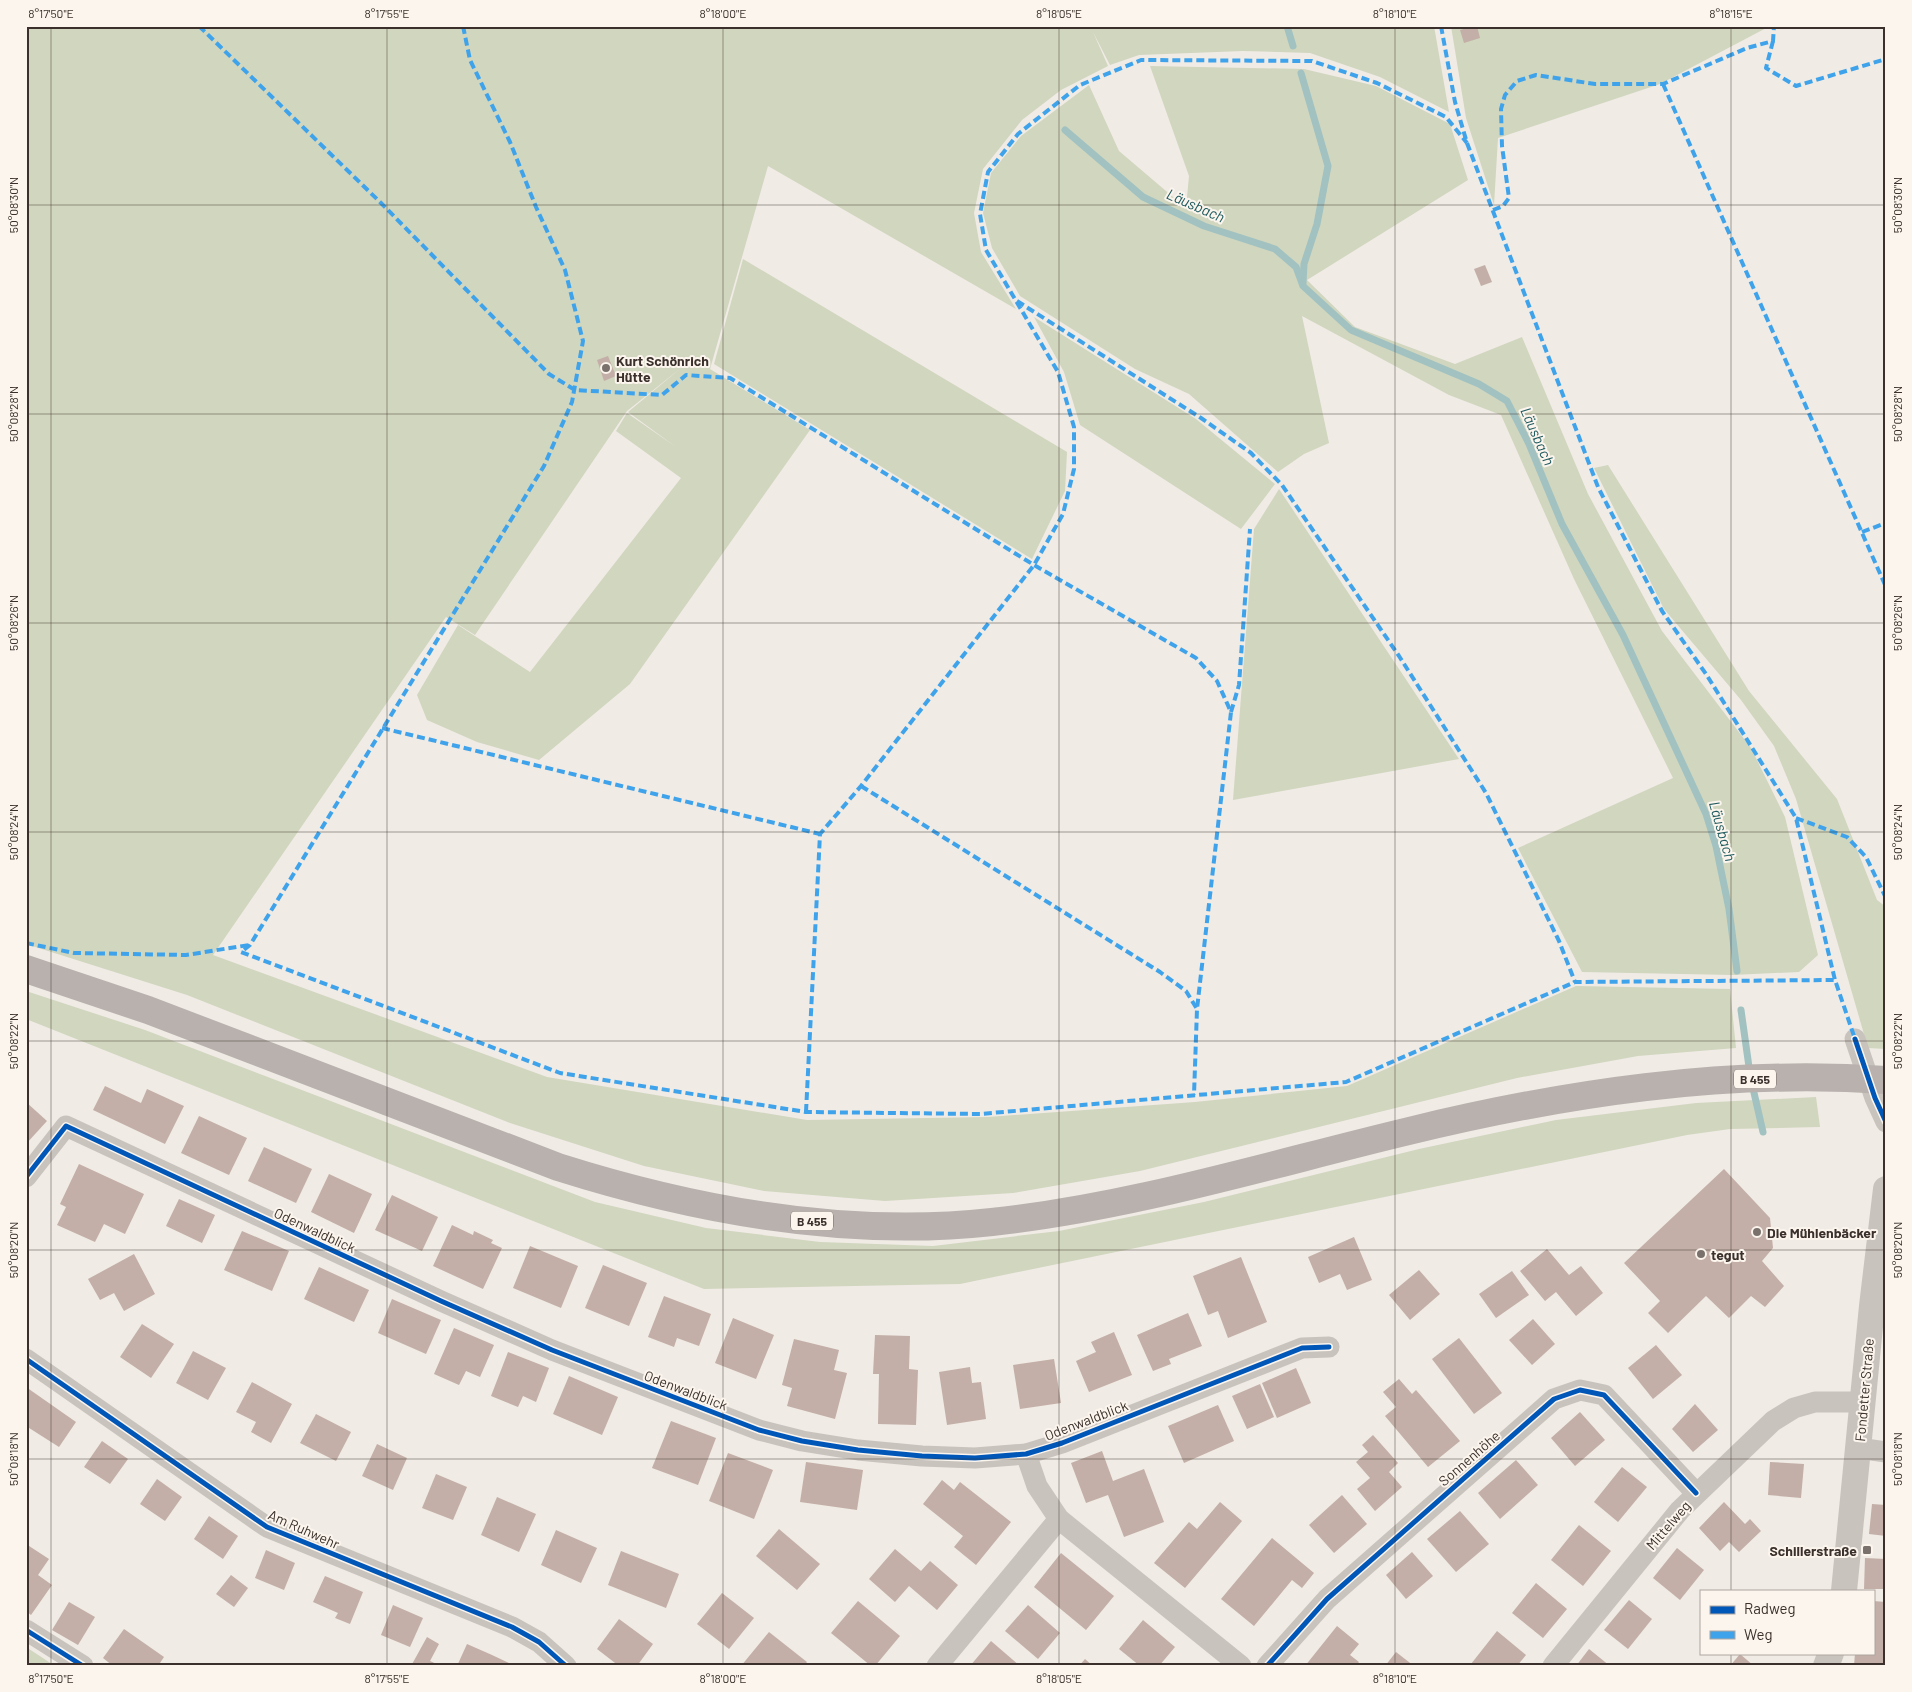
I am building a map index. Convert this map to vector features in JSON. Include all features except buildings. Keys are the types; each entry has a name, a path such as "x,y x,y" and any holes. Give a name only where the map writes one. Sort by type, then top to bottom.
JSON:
{"main road":[{"name":"B 455","path":"26,969 148,1010 558,1167 663,1197 754,1214 813,1222 871,1226 930,1226 989,1222 1047,1215 1196,1184 1500,1110 1625,1089 1704,1081 1784,1077 1886,1080"}],"street":[{"path":"1854,1039 1875,1098 1886,1122"},
{"name":"Odenwaldblick","path":"26,1176 66,1126 432,1297 535,1342 678,1400 759,1430 802,1441 858,1450 975,1458 1026,1454 1062,1443 1302,1348 1330,1347"},
{"name":"Fondetter Straße","path":"1844,1590 1862,1402 1886,1189"},
{"name":"Am Ruhwehr","path":"26,1359 267,1527 512,1627 539,1642 566,1666"},
{"name":"Sonnenhöhe","path":"1267,1666 1327,1599 1554,1398 1580,1390 1604,1395 1696,1493"},
{"name":"Mittelweg","path":"1553,1666 1650,1546 1696,1493 1774,1421 1794,1408 1815,1402 1862,1402"},
{"path":"1858,1448 1886,1452"},
{"path":"1026,1454 1037,1486 1058,1519 1241,1666"},
{"path":"937,1666 1058,1519"},
{"path":"26,1630 82,1666"},
{"path":"1826,1666 1831,1654"}],"green space":[{"path":"26,26 1434,26 1449,112 1380,77 1310,53 1243,51 1139,55 1110,65 1093,32 1108,66 1061,90 1022,120 983,169 974,213 981,252 1016,309 768,166 710,369 810,430 630,684 539,760 477,742 427,720 417,695 458,625 530,672 681,478 616,431 627,413 676,447 628,412 681,368 627,411 475,635 446,617 213,955 547,1077 807,1120 988,1117 1195,1102 1347,1086 1576,986 1730,989 1736,1048 1638,1056 1517,1078 1140,1171 1013,1193 885,1201 764,1191 644,1166 510,1123 187,995 26,944"},
{"path":"1451,26 1770,26 1660,84 1498,138 1494,205 1466,118"},
{"path":"1150,66 1304,69 1376,86 1450,124 1468,180 1307,280 1355,327 1455,364 1522,337 1588,494 1662,631 1751,748 1785,817 1818,955 1799,972 1733,975 1582,972 1518,848 1673,778 1574,579 1501,415 1449,395 1302,316 1329,443 1304,454 1278,472 1189,394 1135,369 1020,296 992,248 983,213 991,173 1021,136 1089,85 1119,151 1186,208 1189,176"},
{"path":"743,259 1067,452 1065,491 1032,559 714,364"},
{"path":"1034,317 1196,419 1275,484 1241,529 1080,425 1064,372"},
{"path":"1608,465 1749,691 1837,799 1877,900 1886,907 1886,1049 1868,1048 1796,799 1774,746 1741,700 1664,609 1594,468"},
{"path":"1279,489 1459,759 1233,800 1254,529"},
{"path":"26,991 145,1030 595,1202 706,1228 820,1242 933,1246 1059,1231 1204,1202 1419,1149 1556,1120 1696,1103 1816,1097 1820,1127 1730,1129 1687,1135 960,1284 704,1289 26,1019"},
{"path":"26,1647 55,1666 26,1666"}],"waterway":[{"path":"1287,26 1293,46"},
{"path":"1301,73 1328,166 1317,224 1304,264 1303,283"},
{"name":"Läusbach","path":"1065,130 1143,197 1204,226 1275,249 1296,267 1303,286 1351,330 1479,384 1507,401 1529,444 1562,524 1623,635 1706,814 1716,846 1729,909 1737,971"},
{"path":"1741,1010 1750,1074"},
{"path":"1752,1084 1763,1132"}],"marked path":[{"path":"199,26 381,203 549,374 575,390 662,395 686,375 730,378 1034,565 1196,658 1217,681 1231,712 1197,1009 1194,1095"},
{"path":"463,26 470,60 510,142 536,207 565,270 583,341 572,402 544,466 250,945 241,952 560,1073 806,1112 980,1114 1346,1082 1575,982 1835,980"},
{"path":"1441,26 1455,102 1467,143 1598,487 1662,611 1706,674 1796,818 1835,980 1855,1039"},
{"path":"1493,210 1503,206 1509,198 1502,146 1501,109 1505,95 1517,81 1536,75 1595,84 1663,84 1747,48 1773,41 1774,26"},
{"path":"1773,41 1766,68 1796,86 1886,59"},
{"path":"806,1112 820,834 861,786 1034,565 1063,514 1074,469 1074,427 1058,372 986,250 980,214 988,172 1018,134 1080,85 1141,60 1312,61 1377,83 1446,117 1467,143"},
{"path":"1663,84 1886,587"},
{"path":"1017,301 1201,418 1251,453 1282,485 1399,656 1486,793 1559,941 1575,982"},
{"path":"1862,532 1886,523"},
{"path":"1231,712 1239,685 1250,529"},
{"path":"382,728 820,834"},
{"path":"861,786 1160,972 1186,991 1197,1009"},
{"path":"1796,818 1847,837 1866,857 1886,898"},
{"path":"26,943 74,953 186,955 249,945"}],"cycle path":[{"path":"1855,1039 1875,1098 1886,1122"},
{"path":"26,1177 66,1126 441,1301 552,1350 759,1430 802,1441 858,1450 922,1456 975,1458 1026,1454 1062,1443 1302,1348 1329,1347"},
{"path":"26,1359 267,1527 512,1627 539,1642 566,1666"},
{"path":"1267,1666 1327,1599 1554,1399 1580,1390 1604,1395 1696,1493"},
{"path":"26,1630 83,1666"}],"place":[{"name":"Kurt Schönrich Hütte","path":"606,368"},
{"name":"Die Mühlenbäcker","path":"1757,1232"},
{"name":"tegut","path":"1701,1254"},
{"name":"Schillerstraße","path":"1867,1550"}]}
